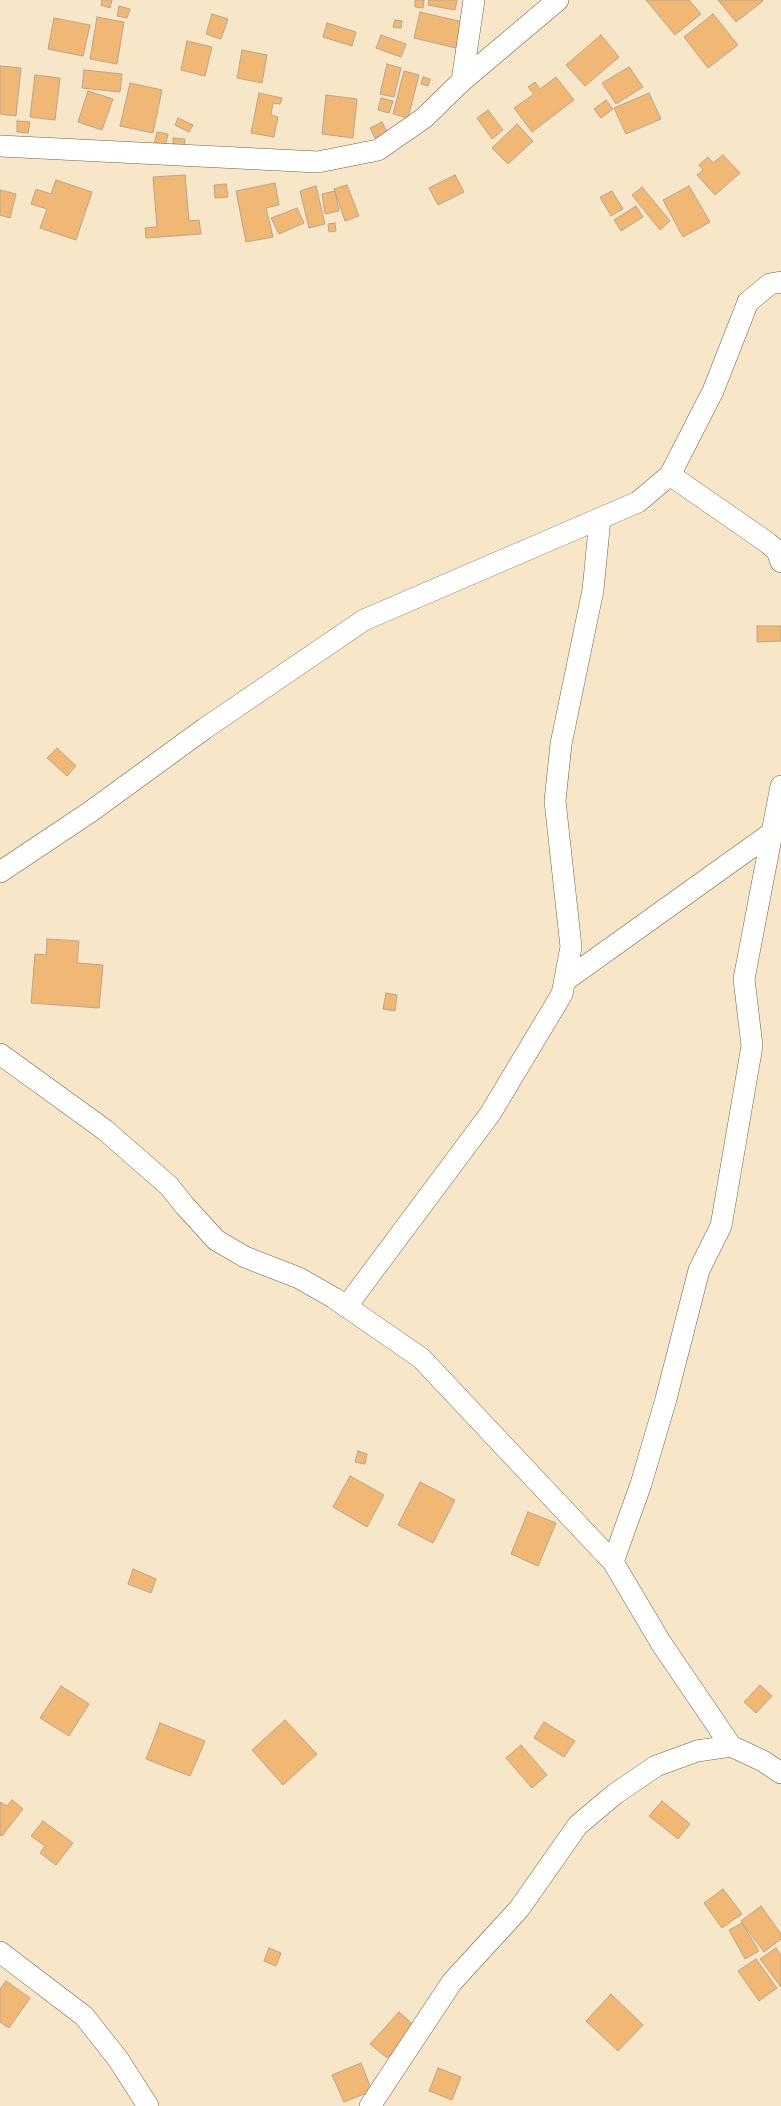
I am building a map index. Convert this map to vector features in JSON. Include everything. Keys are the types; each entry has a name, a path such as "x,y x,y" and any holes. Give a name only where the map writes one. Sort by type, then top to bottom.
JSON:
{"street":[{"path":"462,81 474,0"},
{"path":"0,146 318,162 378,150 424,118 462,81 558,0"},
{"path":"0,872 90,812 204,729 364,620 638,502 670,474 713,391 748,302 770,284 781,282"},
{"path":"670,474 768,543 777,551 781,562"},
{"path":"346,1306 490,1114 562,994 571,947 555,801 561,744 593,590 600,519"},
{"path":"614,1562 641,1484 666,1400 699,1270 721,1226 752,1046 744,979 776,829 781,786"},
{"path":"566,980 776,829"},
{"path":"0,1054 104,1130 169,1186 216,1240 245,1257 299,1278 346,1306 421,1358 614,1562 661,1644 732,1746 764,1761 781,1773"},
{"path":"370,2106 452,1982 519,1909 578,1825 615,1794 656,1766 697,1751 732,1746"},
{"path":"0,1952 84,2016 118,2059 148,2106"}],"building":[{"path":"102,0 112,0 110,8 101,5"},
{"path":"415,0 424,0 423,8 415,7"},
{"path":"429,0 457,0 455,10 428,5"},
{"path":"646,0 689,0 701,14 675,35"},
{"path":"718,0 762,0 763,1 736,22"},
{"path":"119,6 130,9 127,18 117,16"},
{"path":"420,12 463,22 456,48 414,38"},
{"path":"212,14 228,19 221,39 206,34"},
{"path":"713,14 738,45 708,68 684,37"},
{"path":"97,17 124,22 117,64 90,59"},
{"path":"54,18 90,25 83,56 48,49"},
{"path":"395,20 402,21 401,28 393,27"},
{"path":"327,23 356,32 352,46 323,37"},
{"path":"381,35 406,44 401,57 376,48"},
{"path":"601,35 619,57 585,86 566,65"},
{"path":"187,41 212,47 205,76 181,70"},
{"path":"242,50 267,55 262,83 237,78"},
{"path":"387,64 401,68 394,97 380,94"},
{"path":"0,66 21,68 16,116 0,114"},
{"path":"629,67 643,87 616,104 602,83"},
{"path":"84,70 122,74 120,92 82,88"},
{"path":"404,71 419,75 408,118 393,114"},
{"path":"35,75 60,78 55,120 30,117"},
{"path":"423,77 430,79 428,86 421,84"},
{"path":"556,77 574,100 532,132 514,108 534,94 528,87 535,82 540,89"},
{"path":"130,83 162,90 153,133 120,126"},
{"path":"88,91 113,99 102,130 78,122"},
{"path":"259,93 282,98 280,104 273,103 271,115 278,117 274,137 251,133"},
{"path":"649,93 661,119 626,134 614,108"},
{"path":"326,95 357,99 353,138 322,134"},
{"path":"381,98 393,101 389,113 378,110"},
{"path":"606,100 613,109 601,118 594,109"},
{"path":"488,110 503,130 492,139 477,118"},
{"path":"178,118 193,125 189,132 175,125"},
{"path":"17,121 30,122 28,133 17,132"},
{"path":"382,122 387,132 375,138 370,128"},
{"path":"517,124 533,141 508,164 492,148"},
{"path":"157,132 168,134 165,148 154,145"},
{"path":"173,138 185,139 184,148 173,147"},
{"path":"723,155 740,173 715,195 697,175 703,170 699,165 708,157 713,163"},
{"path":"185,175 189,221 199,220 201,234 146,238 145,228 157,227 153,177"},
{"path":"455,175 464,192 438,205 429,188"},
{"path":"56,180 92,192 76,240 40,228 47,209 31,204 36,189 51,194"},
{"path":"275,183 279,205 266,208 273,237 246,242 236,191"},
{"path":"226,184 228,197 215,198 214,185"},
{"path":"347,185 359,216 345,221 334,189"},
{"path":"316,186 325,224 309,228 300,191"},
{"path":"689,186 710,222 683,237 663,200"},
{"path":"642,187 670,221 660,230 632,195"},
{"path":"0,190 16,194 10,218 0,215"},
{"path":"335,191 339,211 325,214 322,194"},
{"path":"612,191 623,209 611,216 600,197"},
{"path":"636,206 643,217 621,231 614,220"},
{"path":"297,208 304,223 279,234 271,218"},
{"path":"335,223 336,231 329,232 328,224"},
{"path":"757,626 781,626 781,641 757,642"},
{"path":"57,748 76,766 67,776 47,758"},
{"path":"47,939 79,941 77,963 103,965 99,1008 31,1003 35,954 46,955"},
{"path":"386,993 397,995 395,1011 383,1009"},
{"path":"358,1451 367,1454 365,1464 355,1462"},
{"path":"350,1476 384,1495 367,1527 333,1507"},
{"path":"420,1482 455,1500 433,1543 398,1525"},
{"path":"528,1512 556,1523 538,1566 511,1554"},
{"path":"133,1569 156,1579 151,1593 128,1584"},
{"path":"760,1685 772,1696 756,1713 744,1702"},
{"path":"61,1686 89,1704 69,1736 40,1718"},
{"path":"285,1720 317,1754 283,1785 252,1750"},
{"path":"544,1722 575,1741 564,1757 534,1738"},
{"path":"160,1723 205,1741 190,1776 146,1759"},
{"path":"521,1745 547,1775 532,1788 506,1758"},
{"path":"12,1800 23,1809 2,1836 0,1835 0,1802 7,1806"},
{"path":"662,1801 690,1824 678,1839 649,1816"},
{"path":"43,1821 73,1843 56,1865 40,1853 45,1846 31,1836"},
{"path":"723,1889 742,1914 722,1928 704,1903"},
{"path":"761,1906 781,1934 781,1939 764,1952 741,1921"},
{"path":"742,1923 759,1951 745,1959 729,1930"},
{"path":"269,1948 281,1953 276,1966 264,1961"},
{"path":"776,1948 781,1955 781,1987 760,1959"},
{"path":"756,1959 777,1988 759,2001 738,1971"},
{"path":"6,1981 30,1998 9,2028 0,2022 0,1989"},
{"path":"611,1994 643,2025 618,2051 586,2021"},
{"path":"399,2012 416,2027 387,2058 370,2044"},
{"path":"361,2063 372,2091 344,2102 332,2075"},
{"path":"438,2068 461,2077 452,2100 429,2091"}]}
